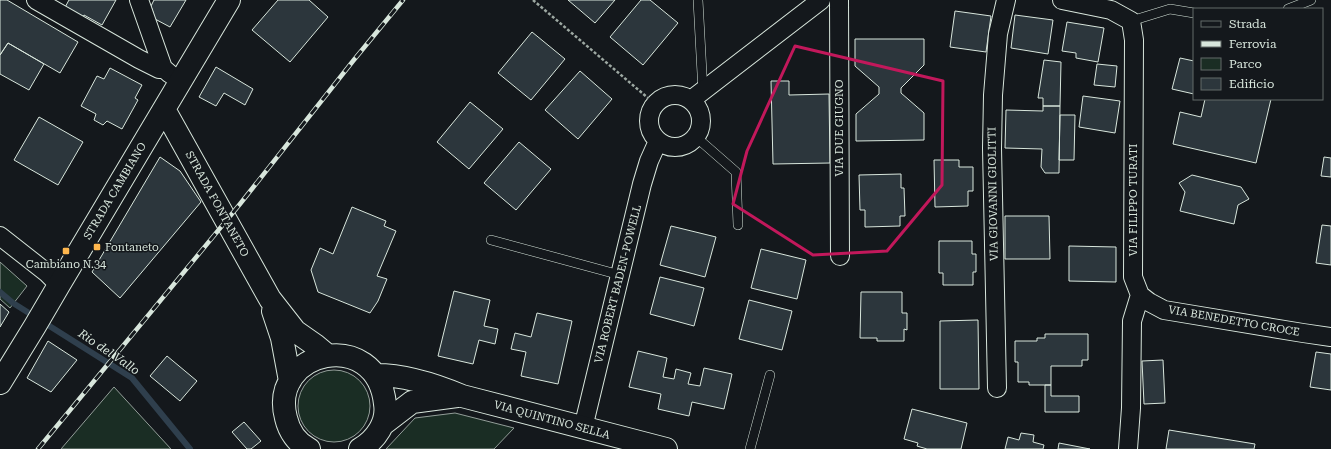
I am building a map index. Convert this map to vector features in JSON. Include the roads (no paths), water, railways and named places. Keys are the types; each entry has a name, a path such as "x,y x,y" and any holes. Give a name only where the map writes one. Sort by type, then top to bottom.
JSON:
{"street":[{"path":"36,0 139,59 160,69 163,68"},
{"path":"139,0 163,68 178,83"},
{"name":"STRADA CAMBIANO","path":"0,383 229,0"},
{"path":"697,96 697,106 701,121 700,130 696,137 690,143 672,147 658,141 651,132 649,123 650,114 655,104 668,96 697,96 821,0"},
{"name":"VIA DUE GIUGNO","path":"839,0 840,256"},
{"name":"VIA GIOVANNI GIOLITTI","path":"997,388 992,140 993,95 998,34 1006,0"},
{"path":"1062,0 1111,10 1131,21"},
{"name":"VIA FILIPPO TURATI","path":"1131,21 1134,40 1133,277 1140,295"},
{"name":"STRADA FONTANETO","path":"164,109 270,299 295,331 327,355"},
{"name":"VIA ROBERT BADEN-POWELL","path":"583,428 642,184 649,161 658,141"},
{"path":"0,236 47,273 57,289"},
{"path":"1128,449 1131,408 1132,321 1140,295"},
{"name":"VIA BENEDETTO CROCE","path":"1140,295 1164,310 1303,334 1331,337"},
{"name":"STRADA FONTANETO","path":"270,299 282,338 290,381"},
{"path":"307,449 295,438 288,425 284,410 285,395 290,381 300,368 312,360 327,355 341,355 354,358 367,365 376,376 384,391 386,408 382,425 376,436 366,448"},
{"name":"VIA QUINTINO SELLA","path":"376,376 394,376 446,389 462,396 666,449"},
{"name":"VIA QUINTINO SELLA","path":"382,425 412,402 462,396"}],"lane":[{"path":"697,96 698,0"},
{"path":"1291,8 1311,0"},
{"path":"1131,21 1170,9 1193,13"},
{"path":"696,137 736,172 738,225"},
{"path":"491,240 620,275"},
{"path":"750,449 770,375"}],"waterway":[{"name":"Rio del Vallo","path":"0,292 13,303 132,378 190,449"}],"railway":[{"path":"38,449 240,204 403,0"}],"place":[{"name":"Fontaneto","path":"97,247"},
{"name":"Cambiano N.34","path":"66,251"}]}
